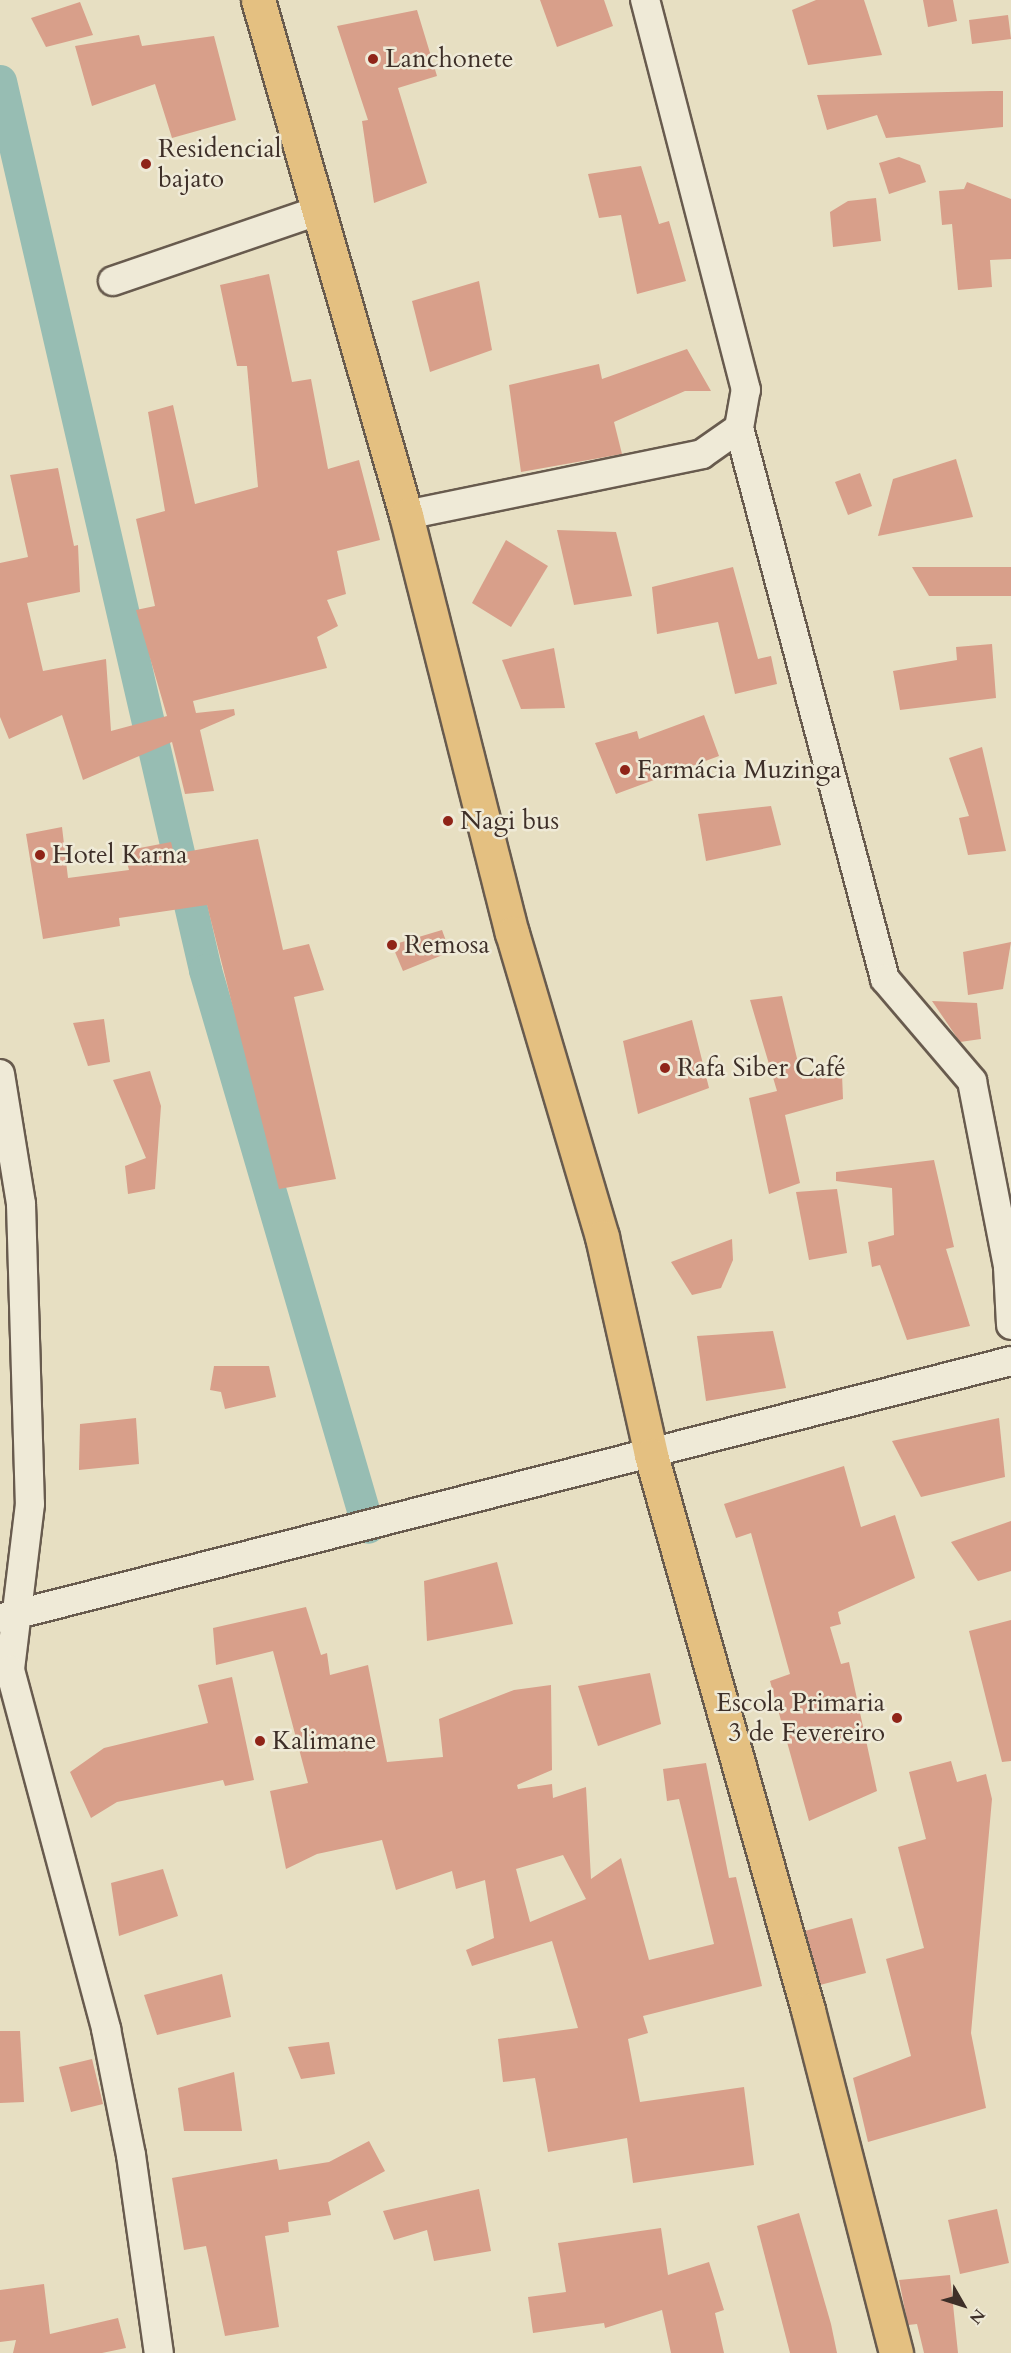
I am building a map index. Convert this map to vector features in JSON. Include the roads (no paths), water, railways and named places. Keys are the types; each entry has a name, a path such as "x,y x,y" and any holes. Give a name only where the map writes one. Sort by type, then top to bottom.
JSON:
{"main road":[{"path":"258,0 317,212 406,515 512,933 602,1237 651,1455 808,2010 896,2353"}],"street":[{"path":"645,0 746,390 739,428 885,979 972,1080 1008,1267 1011,1325"},
{"path":"113,281 317,212"},
{"path":"406,515 702,454 739,428"},
{"path":"0,1074 30,1504 9,1616 10,1670 106,2029 159,2353"},
{"path":"9,1616 651,1455 1011,1361"}],"waterway":[{"path":"0,81 205,970 368,1527"}],"place":[{"name":"Lanchonete","path":"373,59"},
{"name":"Residencial bajato","path":"146,164"},
{"name":"Farmácia Muzinga","path":"625,770"},
{"name":"Nagi bus","path":"448,821"},
{"name":"Hotel Karna","path":"40,855"},
{"name":"Remosa","path":"392,945"},
{"name":"Rafa Siber Café","path":"665,1068"},
{"name":"Escola Primaria 3 de Fevereiro","path":"897,1718"},
{"name":"Kalimane","path":"260,1741"}]}
